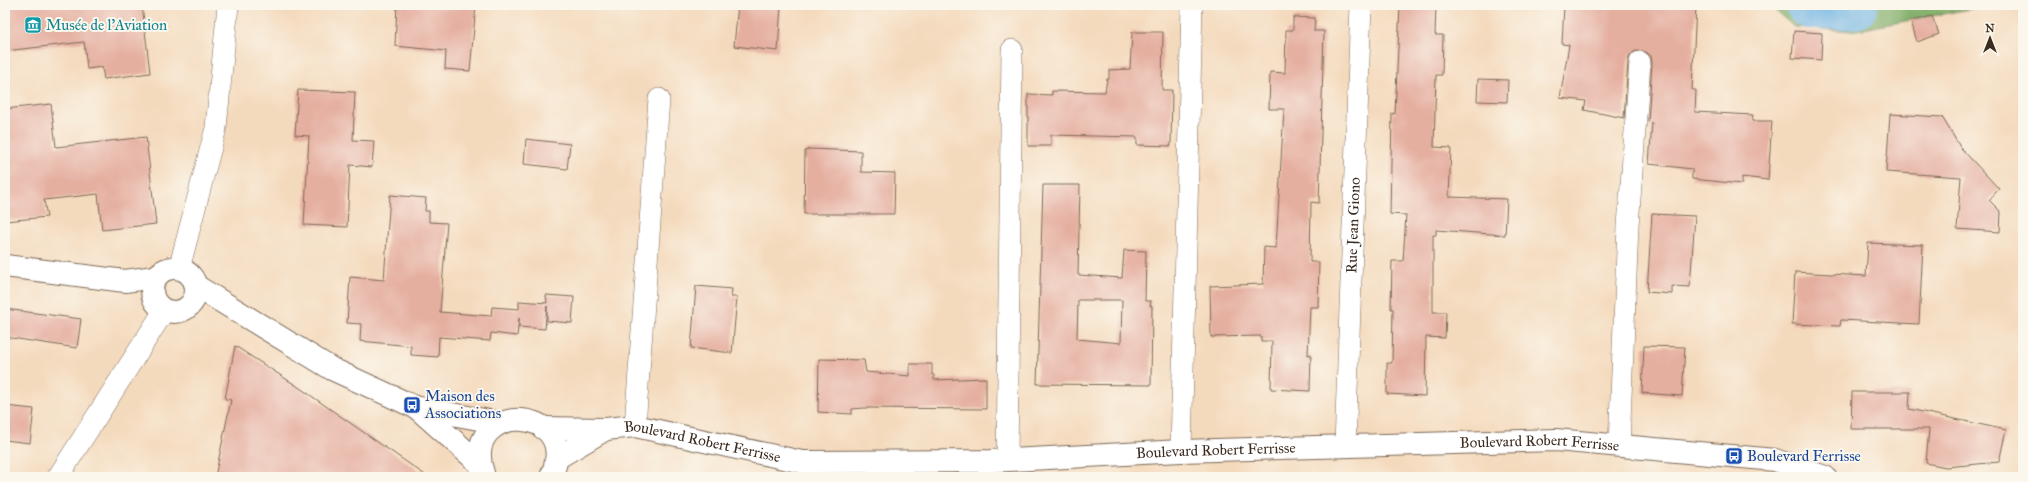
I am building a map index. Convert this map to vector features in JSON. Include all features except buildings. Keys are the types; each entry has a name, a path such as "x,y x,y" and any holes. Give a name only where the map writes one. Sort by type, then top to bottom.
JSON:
{"main road":[{"path":"5,266 125,281 157,294 178,312 193,296"},
{"path":"157,294 166,269 180,269 190,275 193,296"},
{"path":"193,296 231,308 332,369 417,408 500,423"},
{"path":"417,408 483,470"},
{"path":"483,470 480,452 484,440 490,430 500,423 511,419 523,418 534,422 551,436 555,446 554,467"},
{"name":"Boulevard Robert Ferrisse","path":"543,428 606,429 635,426 802,462 1007,460 1181,451 1556,440 1775,460 1825,477"},
{"name":"Boulevard Robert Ferrisse","path":"554,467 606,429"}],"street":[{"path":"180,269 216,128 228,5"},
{"path":"1181,451 1192,5"},
{"name":"Rue Jean Giono","path":"1345,446 1361,5"},
{"path":"1007,460 1012,50"},
{"path":"1620,446 1628,226 1640,62"},
{"path":"635,426 654,105"},
{"path":"58,477 157,294"}],"green space":[{"path":"1769,5 1991,5 1852,31 1794,27"}],"waterway":[{"path":"1810,5 1854,5"}],"place":[{"name":"Musée de l'Aviation","path":"33,25"},
{"name":"Maison des Associations","path":"412,405"},
{"name":"Boulevard Ferrisse","path":"1734,456"}]}
